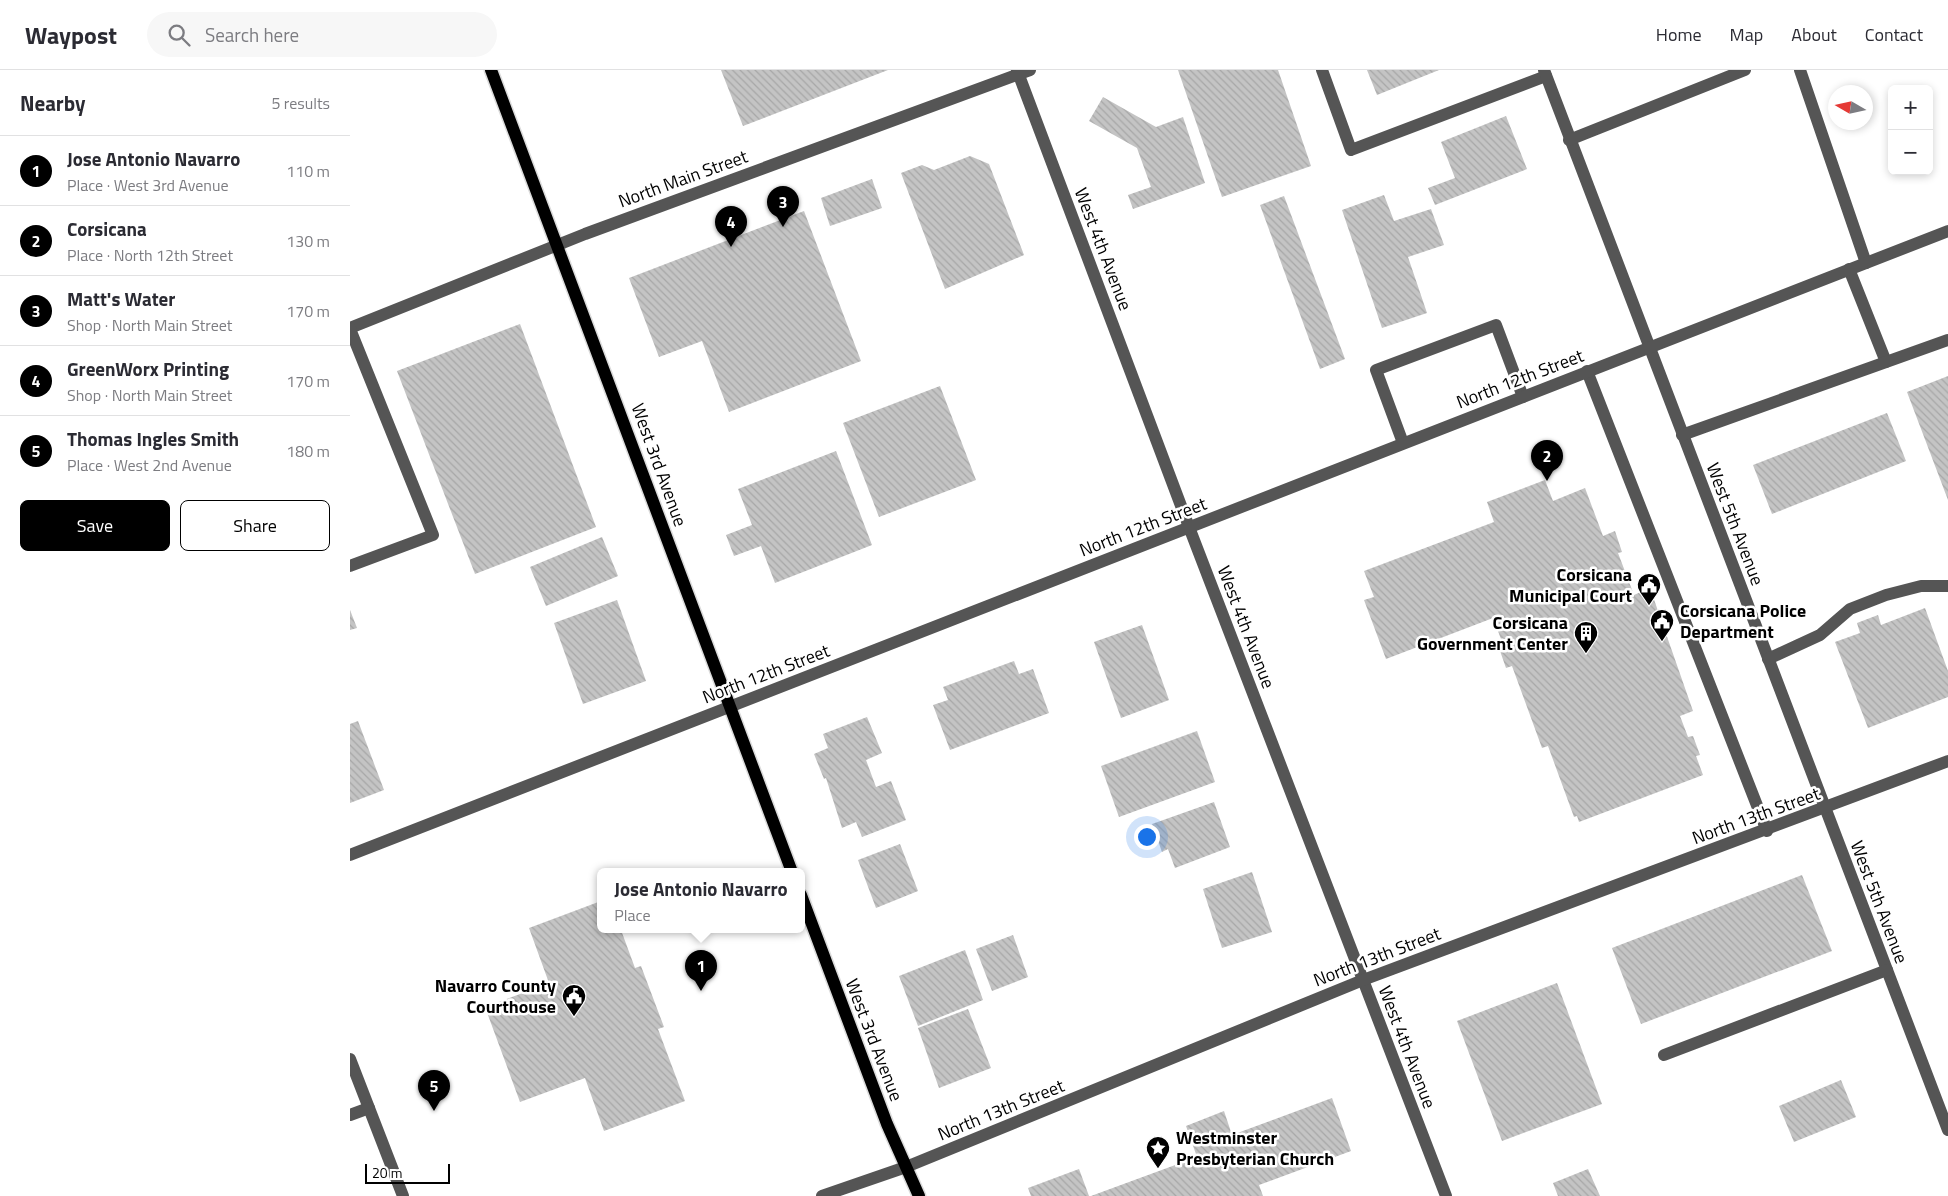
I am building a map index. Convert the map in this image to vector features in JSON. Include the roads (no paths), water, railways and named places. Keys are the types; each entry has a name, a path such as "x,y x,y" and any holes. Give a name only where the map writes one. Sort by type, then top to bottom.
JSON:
{"main road":[{"name":"West 3rd Avenue","path":"490,70 790,868"},
{"name":"West 3rd Avenue","path":"805,906 887,1124 919,1196"}],"street":[{"path":"1322,70 1351,150 1545,73"},
{"path":"1569,140 1745,70"},
{"path":"1800,70 1866,263"},
{"name":"North Main Street","path":"350,328 557,245 1022,72"},
{"name":"West 4th Avenue","path":"1022,72 1189,527 1446,1196"},
{"name":"West 5th Avenue","path":"1545,73 1648,348 1948,1130"},
{"name":"North 12th Street","path":"350,854 1948,231"},
{"path":"1849,269 1886,362"},
{"path":"1403,443 1376,370 1496,325 1523,396"},
{"path":"350,328 433,535 350,566"},
{"path":"1682,435 1948,340"},
{"path":"1587,372 1766,831"},
{"path":"1768,659 1820,635 1850,609 1886,595 1921,586 1948,586"},
{"name":"North 13th Street","path":"822,1196 906,1168 1363,980 1825,809 1948,761"},
{"path":"1664,1055 1887,970"},
{"path":"350,1059 403,1196"},
{"path":"350,1115 369,1108"}],"place":[{"name":"Matt's Water","path":"783,227"},
{"name":"GreenWorx Printing","path":"731,247"},
{"name":"Corsicana","path":"1547,481"},
{"name":"Corsicana Municipal Court","path":"1649,606"},
{"name":"Corsicana Police Department","path":"1662,642"},
{"name":"Corsicana Government Center","path":"1586,654"},
{"name":"Jose Antonio Navarro","path":"701,991"},
{"name":"Navarro County Courthouse","path":"574,1017"},
{"name":"Thomas Ingles Smith","path":"434,1111"},
{"name":"Westminster Presbyterian Church","path":"1158,1169"}]}
